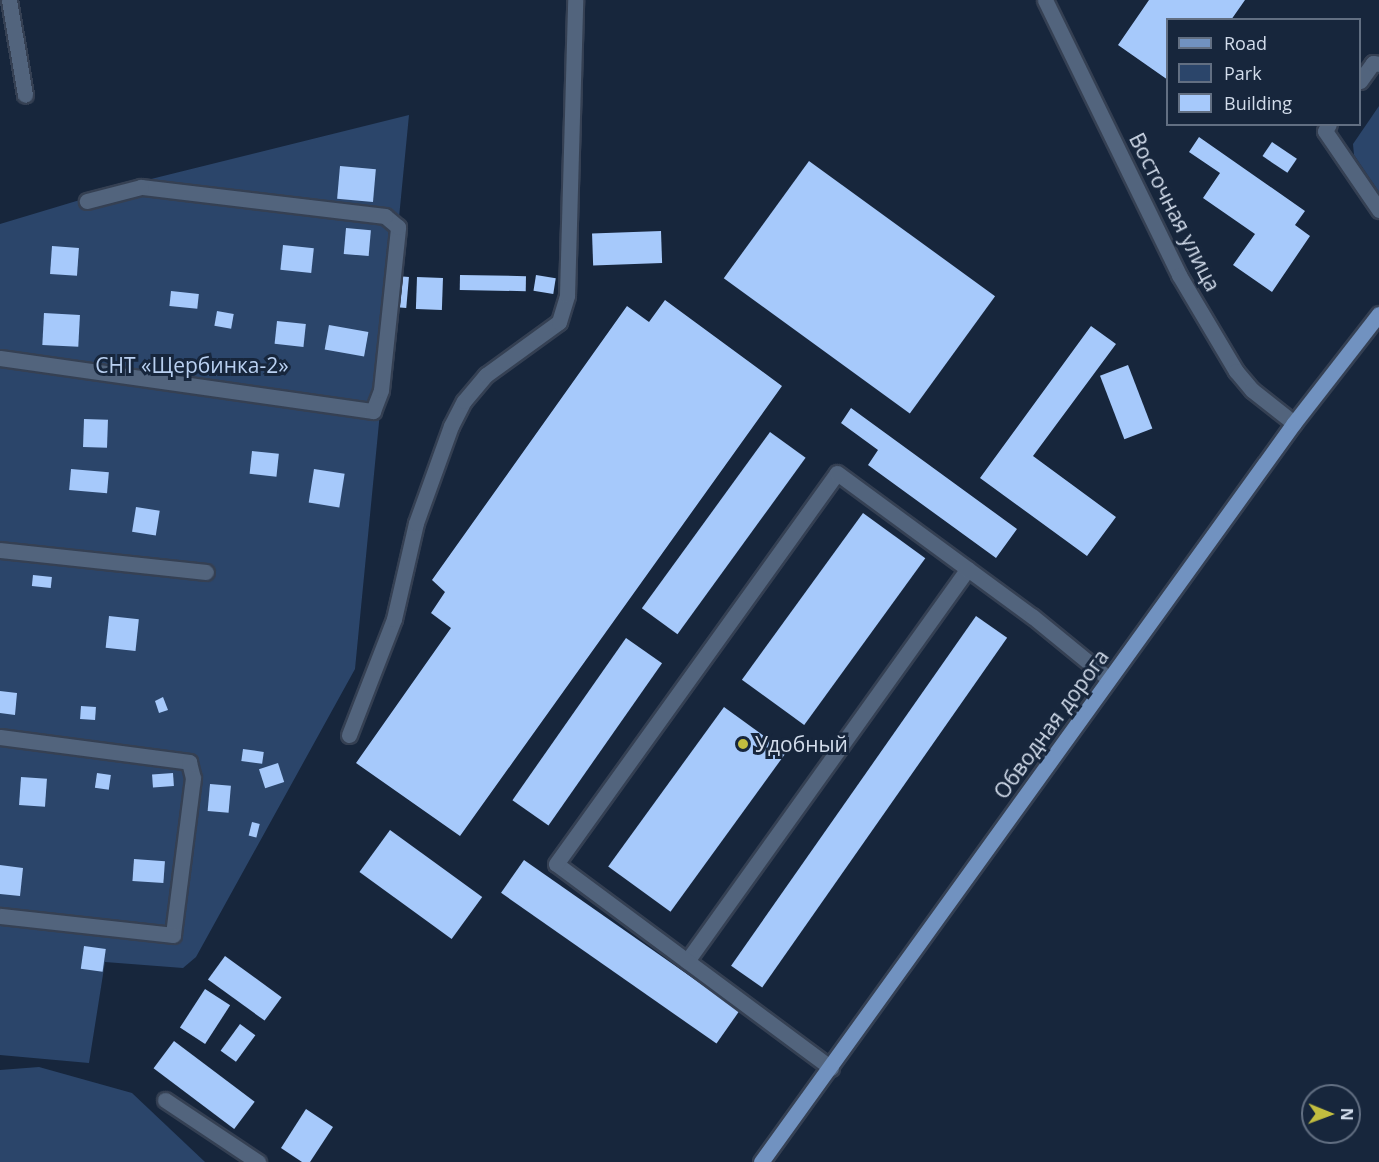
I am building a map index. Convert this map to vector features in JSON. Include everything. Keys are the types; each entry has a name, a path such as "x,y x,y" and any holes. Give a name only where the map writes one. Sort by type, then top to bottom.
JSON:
{"main road":[{"name":"Обводная дорога","path":"761,1162 1294,423 1379,314"}],"street":[{"path":"9,0 25,95"},
{"path":"349,735 394,619 416,523 451,426 464,401 486,375 560,322 567,295 575,0"},
{"name":"Восточная улица","path":"1045,0 1179,274 1236,371 1252,390 1294,423"},
{"path":"1361,78 1373,63 1379,64"},
{"path":"1328,126 1324,132 1379,210"},
{"path":"0,358 373,411 381,390 398,227 385,216 141,188 87,201"},
{"path":"831,1068 556,864 837,473 1032,616 1109,679"},
{"path":"0,550 206,572"},
{"path":"687,961 968,569"},
{"path":"0,737 189,762 193,778 173,935 0,916"},
{"path":"165,1100 258,1162"}],"green space":[{"path":"1379,106 1379,192 1354,155 1353,144"},
{"name":"СНТ «Щербинка-2»","path":"409,115 355,669 196,957 183,968 105,962 89,1063 0,1055 0,224 143,181"},
{"path":"39,1067 132,1093 205,1162 0,1162 0,1070"}],"building":[{"path":"1149,0 1245,0 1232,18 1166,18 1166,79 1118,45"},
{"path":"1199,137 1305,211 1295,225 1310,236 1272,292 1233,265 1255,234 1203,198 1220,173 1189,152"},
{"path":"1272,142 1297,159 1287,173 1262,156"},
{"path":"809,161 995,296 910,413 724,278"},
{"path":"340,166 376,169 373,202 337,199"},
{"path":"346,228 371,230 369,256 344,254"},
{"path":"661,231 662,263 593,265 592,233"},
{"path":"283,245 314,248 311,273 280,270"},
{"path":"52,246 79,248 77,276 50,274"},
{"path":"460,275 526,276 526,291 460,290"},
{"path":"536,275 556,278 553,294 533,291"},
{"path":"397,276 409,277 406,308 394,307"},
{"path":"417,277 443,278 442,310 416,309"},
{"path":"171,291 199,294 197,309 169,306"},
{"path":"665,300 782,386 460,836 356,763 451,628 431,613 445,592 432,580 627,306 649,322"},
{"path":"217,311 234,314 231,329 214,326"},
{"path":"44,313 80,315 78,347 42,345"},
{"path":"277,321 306,324 303,347 275,344"},
{"path":"329,325 368,332 364,357 325,350"},
{"path":"1091,326 1116,344 1033,456 1116,517 1087,556 980,478"},
{"path":"1128,365 1152,428 1124,439 1100,376"},
{"path":"851,408 1017,529 996,558 868,465 878,450 841,423"},
{"path":"84,419 108,420 107,448 83,447"},
{"path":"770,432 806,458 677,634 642,608"},
{"path":"252,451 279,454 276,477 250,474"},
{"path":"71,469 109,472 107,493 69,490"},
{"path":"314,469 345,474 339,507 309,503"},
{"path":"136,507 160,511 156,535 132,532"},
{"path":"863,513 925,558 804,725 742,680"},
{"path":"33,575 52,577 51,588 32,586"},
{"path":"109,616 139,619 135,651 106,648"},
{"path":"976,616 1007,638 762,988 731,966"},
{"path":"626,638 662,663 548,825 512,800"},
{"path":"0,691 17,693 15,715 0,713"},
{"path":"163,697 168,710 159,713 155,701"},
{"path":"81,706 96,707 95,720 80,719"},
{"path":"724,707 786,752 671,912 608,866"},
{"path":"243,749 264,752 262,764 241,761"},
{"path":"278,763 284,782 265,788 259,769"},
{"path":"97,773 111,775 109,790 95,788"},
{"path":"173,773 174,786 153,787 152,774"},
{"path":"21,777 47,779 45,807 19,805"},
{"path":"210,784 231,786 229,813 208,811"},
{"path":"252,822 260,824 256,838 249,836"},
{"path":"390,830 482,897 452,939 359,872"},
{"path":"134,859 165,861 163,883 132,881"},
{"path":"524,860 739,1011 716,1044 501,893"},
{"path":"0,865 23,868 20,896 0,894"},
{"path":"84,946 106,949 103,972 81,969"},
{"path":"225,956 282,997 265,1021 208,979"},
{"path":"205,989 230,1005 205,1044 180,1028"},
{"path":"240,1024 255,1035 236,1062 221,1051"},
{"path":"174,1041 255,1102 234,1129 154,1068"},
{"path":"306,1109 333,1127 310,1162 302,1162 281,1148"}],"place":[{"name":"Удобный","path":"743,744"}]}
